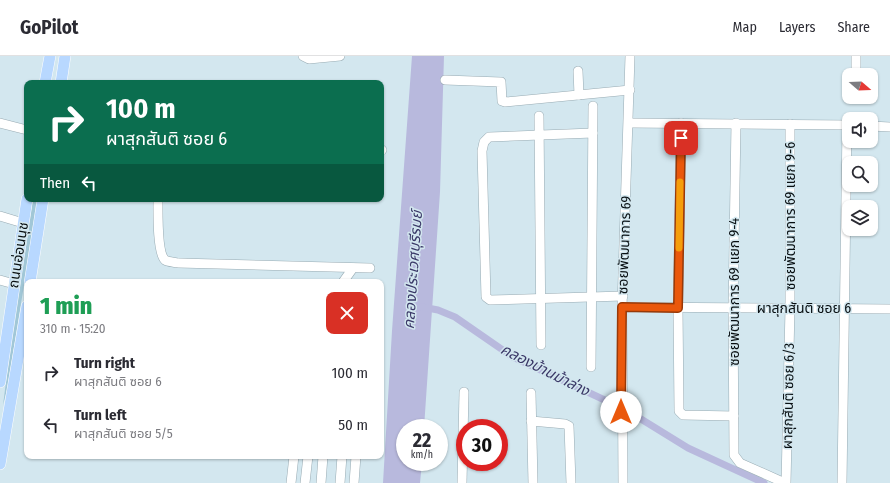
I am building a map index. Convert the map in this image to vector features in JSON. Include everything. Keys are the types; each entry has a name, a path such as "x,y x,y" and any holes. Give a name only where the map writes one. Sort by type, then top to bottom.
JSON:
{"main road":[{"path":"43,56 46,79"},
{"path":"46,56 46,79"},
{"path":"46,79 50,56"},
{"path":"62,80 65,56"},
{"name":"ถนนอ่อนนุช","path":"0,379 3,335 14,284 27,202"},
{"name":"ถนนอ่อนนุช","path":"30,279 43,202"},
{"name":"ถนนอ่อนนุช","path":"0,461 24,323"}],"street":[{"path":"303,56 309,59 340,56"},
{"name":"ซอยพัฒนาการ 69","path":"623,483 621,400 622,307 630,56"},
{"path":"856,56 856,68"},
{"path":"578,71 579,95"},
{"path":"445,80 501,82 502,102 630,90"},
{"path":"591,367 593,106"},
{"path":"539,116 541,345"},
{"path":"0,123 24,129"},
{"path":"629,123 842,125"},
{"path":"681,123 678,308 679,412 681,414 734,416"},
{"name":"ซอยพัฒนาการ 69 แยก 9-4","path":"736,123 732,308 734,455 737,460 786,483"},
{"name":"ซอยพัฒนาการ 69 แยก 9-6","path":"790,124 790,308"},
{"path":"878,126 890,127"},
{"path":"593,133 489,137 484,142 482,151 486,297 490,300 540,297 623,296"},
{"path":"842,483 847,148"},
{"path":"158,202 160,245 163,256 166,260 178,263 370,268"},
{"path":"0,216 24,223"},
{"path":"345,279 353,268"},
{"path":"0,280 14,284"},
{"name":"ผาสุกสันติ ซอย 6","path":"622,307 890,309"},
{"name":"ผาสุกสันติ ซอย 6/3","path":"786,483 790,308"},
{"path":"462,483 464,392"},
{"path":"531,393 533,483"},
{"path":"532,421 565,424 569,426 570,483"},
{"path":"291,483 294,459"},
{"path":"305,483 308,459"},
{"path":"321,483 323,459"},
{"path":"340,483 342,459"},
{"path":"354,483 356,459"}],"shaded area":[{"path":"33,202 38,202 7,390 3,405 18,290"}],"water":[{"name":"คลองประเวศบุรีรมย์","path":"412,56 444,56 440,192 425,419 396,419 396,471 421,471 420,483 383,483 392,331"}],"waterway":[{"name":"คลองบ้านม้าล่าง","path":"422,307 438,310 455,317 513,357 628,411 688,448 764,483"}],"slow traffic":[{"path":"679,248 680,182"}],"route":[{"path":"621,412 622,307 678,308 681,138"}]}
